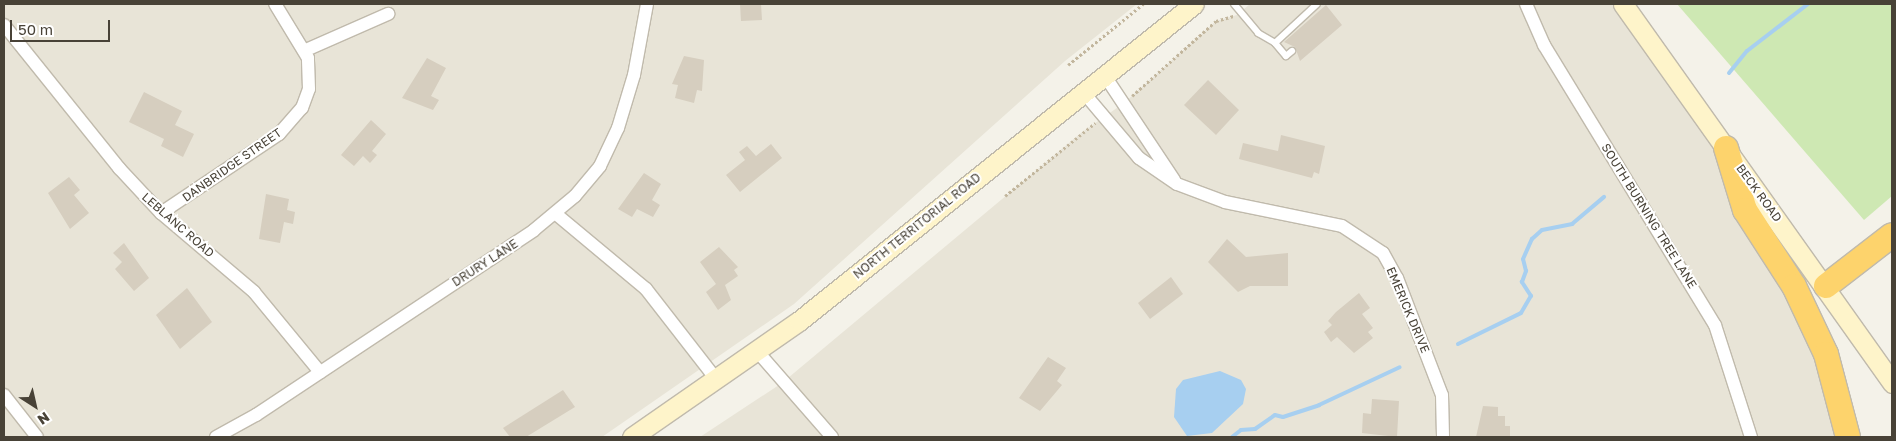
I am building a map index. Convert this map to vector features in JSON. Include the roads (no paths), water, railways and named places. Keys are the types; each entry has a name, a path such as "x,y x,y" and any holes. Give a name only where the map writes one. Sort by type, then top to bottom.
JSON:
{"highway":[{"path":"1726,148 1745,210 1794,286 1826,354 1848,437"},
{"path":"1826,286 1892,235"}],"main road":[{"name":"NORTH TERRITORIAL ROAD","path":"632,437 758,351 1194,4"},
{"name":"BECK ROAD","path":"1623,4 1826,286 1892,383"}],"street":[{"path":"275,4 306,50 388,14"},
{"name":"DRURY LANE","path":"216,437 320,372 556,214 588,182 610,147 634,75 647,4"},
{"name":"SOUTH BURNING TREE LANE","path":"1526,4 1544,45 1715,325 1734,372 1751,437"},
{"name":"LEBLANC ROAD","path":"4,25 119,168 161,213 254,292 320,372"},
{"name":"DANBRIDGE STREET","path":"161,213 292,122 308,89 306,50"},
{"path":"1105,76 1176,184"},
{"name":"EMERICK DRIVE","path":"1084,93 1139,158 1176,184 1225,202 1342,226 1383,253 1397,278 1442,395 1443,437"},
{"path":"556,214 646,289 716,379"},
{"path":"758,351 832,437"},
{"path":"4,395 37,437"}],"lane":[{"path":"1234,4 1263,37 1275,43 1286,56 1292,51"},
{"path":"1275,43 1317,4"}],"water":[{"path":"1220,371 1241,380 1246,389 1243,404 1212,433 1187,436 1174,417 1176,389 1183,380"}],"waterway":[{"path":"1729,73 1747,51 1808,4"},
{"path":"1458,344 1521,313 1531,296 1522,282 1526,271 1523,259 1532,239 1542,230 1572,224 1604,197"},
{"path":"1232,437 1241,430 1255,429 1275,415 1283,417 1319,405 1400,367"}]}
